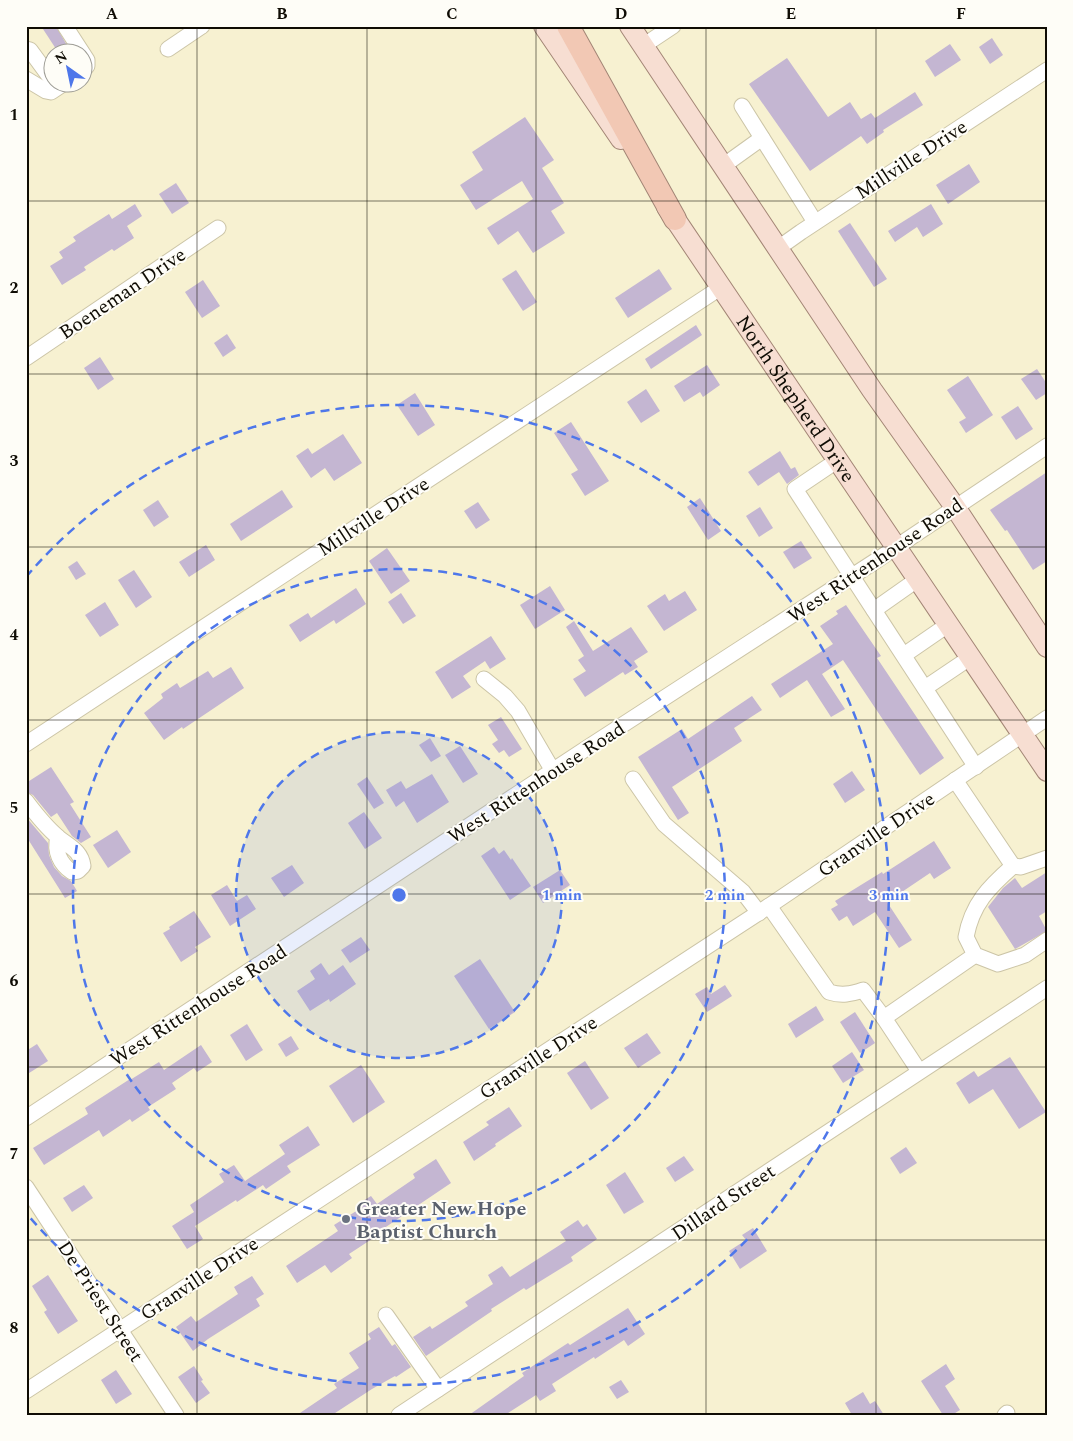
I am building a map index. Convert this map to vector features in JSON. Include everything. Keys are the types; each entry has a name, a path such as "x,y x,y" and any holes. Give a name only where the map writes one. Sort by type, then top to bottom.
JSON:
{"highway":[{"path":"568,26 675,219"}],"main road":[{"name":"North Shepherd Drive","path":"544,26 1047,771"},
{"path":"630,26 777,249 872,390 955,507 1047,647"}],"street":[{"path":"65,26 75,42"},
{"path":"168,48 202,26"},
{"path":"644,46 673,26"},
{"path":"26,49 30,50 42,64"},
{"name":"Millville Drive","path":"777,249 815,222 1047,70"},
{"path":"26,79 42,89"},
{"path":"742,106 815,222"},
{"path":"723,166 762,138"},
{"name":"Boeneman Drive","path":"26,358 218,228"},
{"name":"Millville Drive","path":"26,744 720,288"},
{"name":"West Rittenhouse Road","path":"26,1118 1047,446"},
{"path":"838,460 795,489 976,767"},
{"path":"874,610 918,579"},
{"path":"904,655 948,624"},
{"path":"925,688 971,657"},
{"path":"484,678 505,696 518,711 553,770"},
{"name":"Granville Drive","path":"26,1391 764,910 1047,718"},
{"path":"633,779 664,824 764,910 829,992 838,995 864,990 919,1071"},
{"path":"955,780 1013,866 1021,867 1047,858"},
{"path":"26,801 58,837"},
{"path":"1013,866 988,889 975,908 966,937 975,955 998,964 1025,956 1047,940"},
{"path":"884,1018 975,955"},
{"name":"Dillard Street","path":"399,1415 1047,988"},
{"name":"De Priest Street","path":"26,1187 176,1415"},
{"path":"386,1315 438,1389"}],"building":[{"path":"41,26 56,26 65,42 51,42"},
{"path":"992,38 1003,55 990,64 979,47"},
{"path":"950,44 961,60 935,77 925,61"},
{"path":"787,58 828,117 850,102 861,119 871,113 875,118 915,92 923,105 883,130 884,132 867,144 861,136 810,171 749,84"},
{"path":"525,117 554,160 542,168 564,203 551,211 565,233 533,253 518,231 498,245 487,228 533,199 522,181 476,210 460,185 483,170 472,152"},
{"path":"969,164 980,182 948,204 936,185"},
{"path":"176,183 189,203 172,214 159,194"},
{"path":"135,204 142,216 127,226 134,238 114,251 112,249 84,267 86,270 62,285 50,266 63,258 59,252 76,241 73,237 109,214 112,219"},
{"path":"931,204 943,224 923,237 917,227 895,242 888,231"},
{"path":"850,223 887,279 874,287 838,231"},
{"path":"659,269 672,289 628,318 615,298"},
{"path":"516,270 537,302 523,311 502,279"},
{"path":"203,280 220,306 202,318 185,292"},
{"path":"696,325 702,335 651,369 645,359"},
{"path":"227,334 236,348 223,357 214,343"},
{"path":"100,357 114,379 98,390 84,368"},
{"path":"707,365 720,385 703,397 700,392 684,402 674,386"},
{"path":"1037,369 1047,384 1047,393 1036,400 1021,379"},
{"path":"968,376 993,415 966,433 959,422 966,418 947,390"},
{"path":"646,389 660,411 641,423 627,402"},
{"path":"415,393 435,425 418,436 397,405"},
{"path":"1018,406 1033,429 1016,440 1001,417"},
{"path":"571,422 609,481 585,496 571,474 578,470 554,433"},
{"path":"343,434 362,463 334,481 325,468 311,478 296,456 308,448 312,454"},
{"path":"780,451 791,469 795,467 799,475 787,484 779,472 758,486 748,472"},
{"path":"1047,472 1047,561 1033,570 1007,530 1005,531 990,510"},
{"path":"282,490 293,507 241,541 230,524"},
{"path":"700,498 721,531 708,540 687,507"},
{"path":"158,500 169,517 154,527 143,510"},
{"path":"478,502 490,520 476,529 464,511"},
{"path":"760,507 773,528 759,537 746,516"},
{"path":"801,541 812,558 794,569 783,552"},
{"path":"206,545 215,560 189,577 179,562"},
{"path":"387,548 410,581 391,594 369,561"},
{"path":"77,561 86,574 76,580 68,567"},
{"path":"134,570 152,597 136,608 118,580"},
{"path":"550,586 565,610 535,629 520,605"},
{"path":"356,588 366,604 336,624 334,620 300,642 289,625 308,613 311,618"},
{"path":"685,591 697,610 664,631 647,606 665,594 669,601"},
{"path":"401,593 416,616 403,624 388,602"},
{"path":"105,602 119,625 100,637 85,615"},
{"path":"846,605 881,656 877,658 944,758 920,775 843,660 822,674 845,709 831,717 807,680 780,698 771,684 833,644 820,626 838,614 836,611"},
{"path":"574,621 593,651 631,627 648,652 634,661 638,667 625,675 623,672 585,697 573,679 586,671 578,660 584,656 566,627"},
{"path":"491,636 506,659 490,669 485,661 463,676 471,687 452,699 435,672"},
{"path":"231,667 244,688 164,740 144,713 163,698 161,694 177,683 180,688 208,671 213,678"},
{"path":"752,696 762,710 734,728 742,741 672,787 689,813 678,820 638,757 682,729 688,739"},
{"path":"501,717 522,749 509,757 504,750 499,753 492,744 498,740 488,725"},
{"path":"430,738 441,756 431,762 419,745"},
{"path":"460,746 478,774 463,783 445,755"},
{"path":"51,767 74,802 70,804 91,837 81,843 72,836 57,813 51,817 33,795 26,792 26,783"},
{"path":"852,771 865,790 845,803 833,784"},
{"path":"432,774 449,802 417,823 404,801 396,807 386,790 401,781 406,789"},
{"path":"367,777 384,803 374,809 357,784"},
{"path":"364,812 382,838 365,849 348,823"},
{"path":"26,817 48,843 49,855 54,867 62,876 71,881 77,891 65,898 26,836"},
{"path":"117,830 131,852 108,868 93,845"},
{"path":"934,841 951,868 934,879 930,873 887,902 912,940 899,948 875,912 853,926 847,916 839,921 831,909 838,905 835,901 882,872 883,874"},
{"path":"494,847 499,854 504,850 511,860 512,858 531,886 510,900 481,856"},
{"path":"292,865 304,883 284,897 271,878"},
{"path":"560,870 570,885 543,903 533,887"},
{"path":"1047,872 1047,911 1039,916 1047,931 1015,949 988,907 1003,888 1015,878 1022,888"},
{"path":"227,885 237,901 247,895 256,909 230,926 211,895"},
{"path":"194,911 211,937 195,947 198,951 181,962 163,933"},
{"path":"361,937 370,950 350,963 341,950"},
{"path":"480,959 515,1012 489,1029 454,976"},
{"path":"321,963 329,975 343,965 356,984 330,1002 329,999 310,1011 297,991 315,979 310,971"},
{"path":"725,985 732,996 707,1012 695,994 707,987 711,994"},
{"path":"816,1006 824,1020 796,1038 788,1024"},
{"path":"855,1012 875,1043 860,1053 840,1022"},
{"path":"247,1024 263,1050 246,1061 230,1035"},
{"path":"647,1033 661,1053 638,1068 624,1048"},
{"path":"291,1036 299,1049 286,1057 278,1044"},
{"path":"37,1044 48,1061 26,1075 26,1051"},
{"path":"201,1045 212,1062 197,1072 194,1068 172,1083 176,1089 148,1107 150,1110 132,1122 130,1119 103,1137 99,1130 44,1165 33,1148 88,1114 85,1108 159,1062 164,1070"},
{"path":"852,1052 864,1070 843,1083 832,1066"},
{"path":"1010,1057 1046,1112 1019,1129 993,1089 969,1104 956,1083 974,1071 978,1077"},
{"path":"585,1061 609,1098 591,1110 567,1073"},
{"path":"361,1065 385,1102 353,1123 329,1086"},
{"path":"509,1107 522,1126 474,1161 463,1142 489,1125 486,1122"},
{"path":"308,1126 320,1145 287,1166 291,1172 266,1189 263,1185 195,1226 203,1239 187,1249 172,1226 194,1212 190,1205 224,1182 219,1174 234,1165 245,1181 285,1154 279,1145"},
{"path":"906,1147 917,1163 900,1174 890,1158"},
{"path":"684,1156 694,1170 675,1182 666,1168"},
{"path":"436,1159 451,1183 374,1235 375,1237 349,1254 352,1258 331,1273 325,1265 297,1283 286,1266 338,1231 334,1225 361,1208 358,1204 371,1196 377,1204 415,1178 413,1174"},
{"path":"625,1172 644,1202 624,1214 606,1185"},
{"path":"84,1185 93,1198 72,1212 63,1198"},
{"path":"578,1220 583,1227 587,1224 597,1239 571,1257 573,1261 491,1309 492,1311 426,1356 413,1337 430,1326 432,1329 468,1306 465,1302 493,1284 488,1275 502,1266 510,1277 566,1241 560,1232"},
{"path":"753,1228 767,1251 740,1269 729,1251 746,1240 742,1235"},
{"path":"48,1275 78,1321 58,1334 44,1312 47,1310 32,1286"},
{"path":"252,1276 264,1294 256,1299 260,1306 208,1339 193,1351 176,1327 191,1316 196,1322 238,1294 234,1287"},
{"path":"628,1308 645,1334 628,1346 624,1340 595,1359 594,1357 552,1384 556,1391 540,1401 536,1395 505,1415 469,1415 524,1376 522,1373 568,1343 570,1345"},
{"path":"379,1327 392,1346 395,1344 411,1367 332,1415 297,1415 337,1388 334,1384 359,1368 349,1353 371,1339 368,1334"},
{"path":"946,1364 955,1379 945,1386 960,1410 952,1415 943,1415 921,1381"},
{"path":"194,1366 203,1380 201,1381 210,1393 196,1403 178,1377"},
{"path":"116,1370 132,1394 116,1404 101,1380"},
{"path":"621,1380 629,1392 617,1399 609,1387"},
{"path":"863,1392 870,1404 875,1401 884,1415 852,1415 845,1403"}],"place":[{"name":"Greater New Hope Baptist Church","path":"346,1219"}]}
